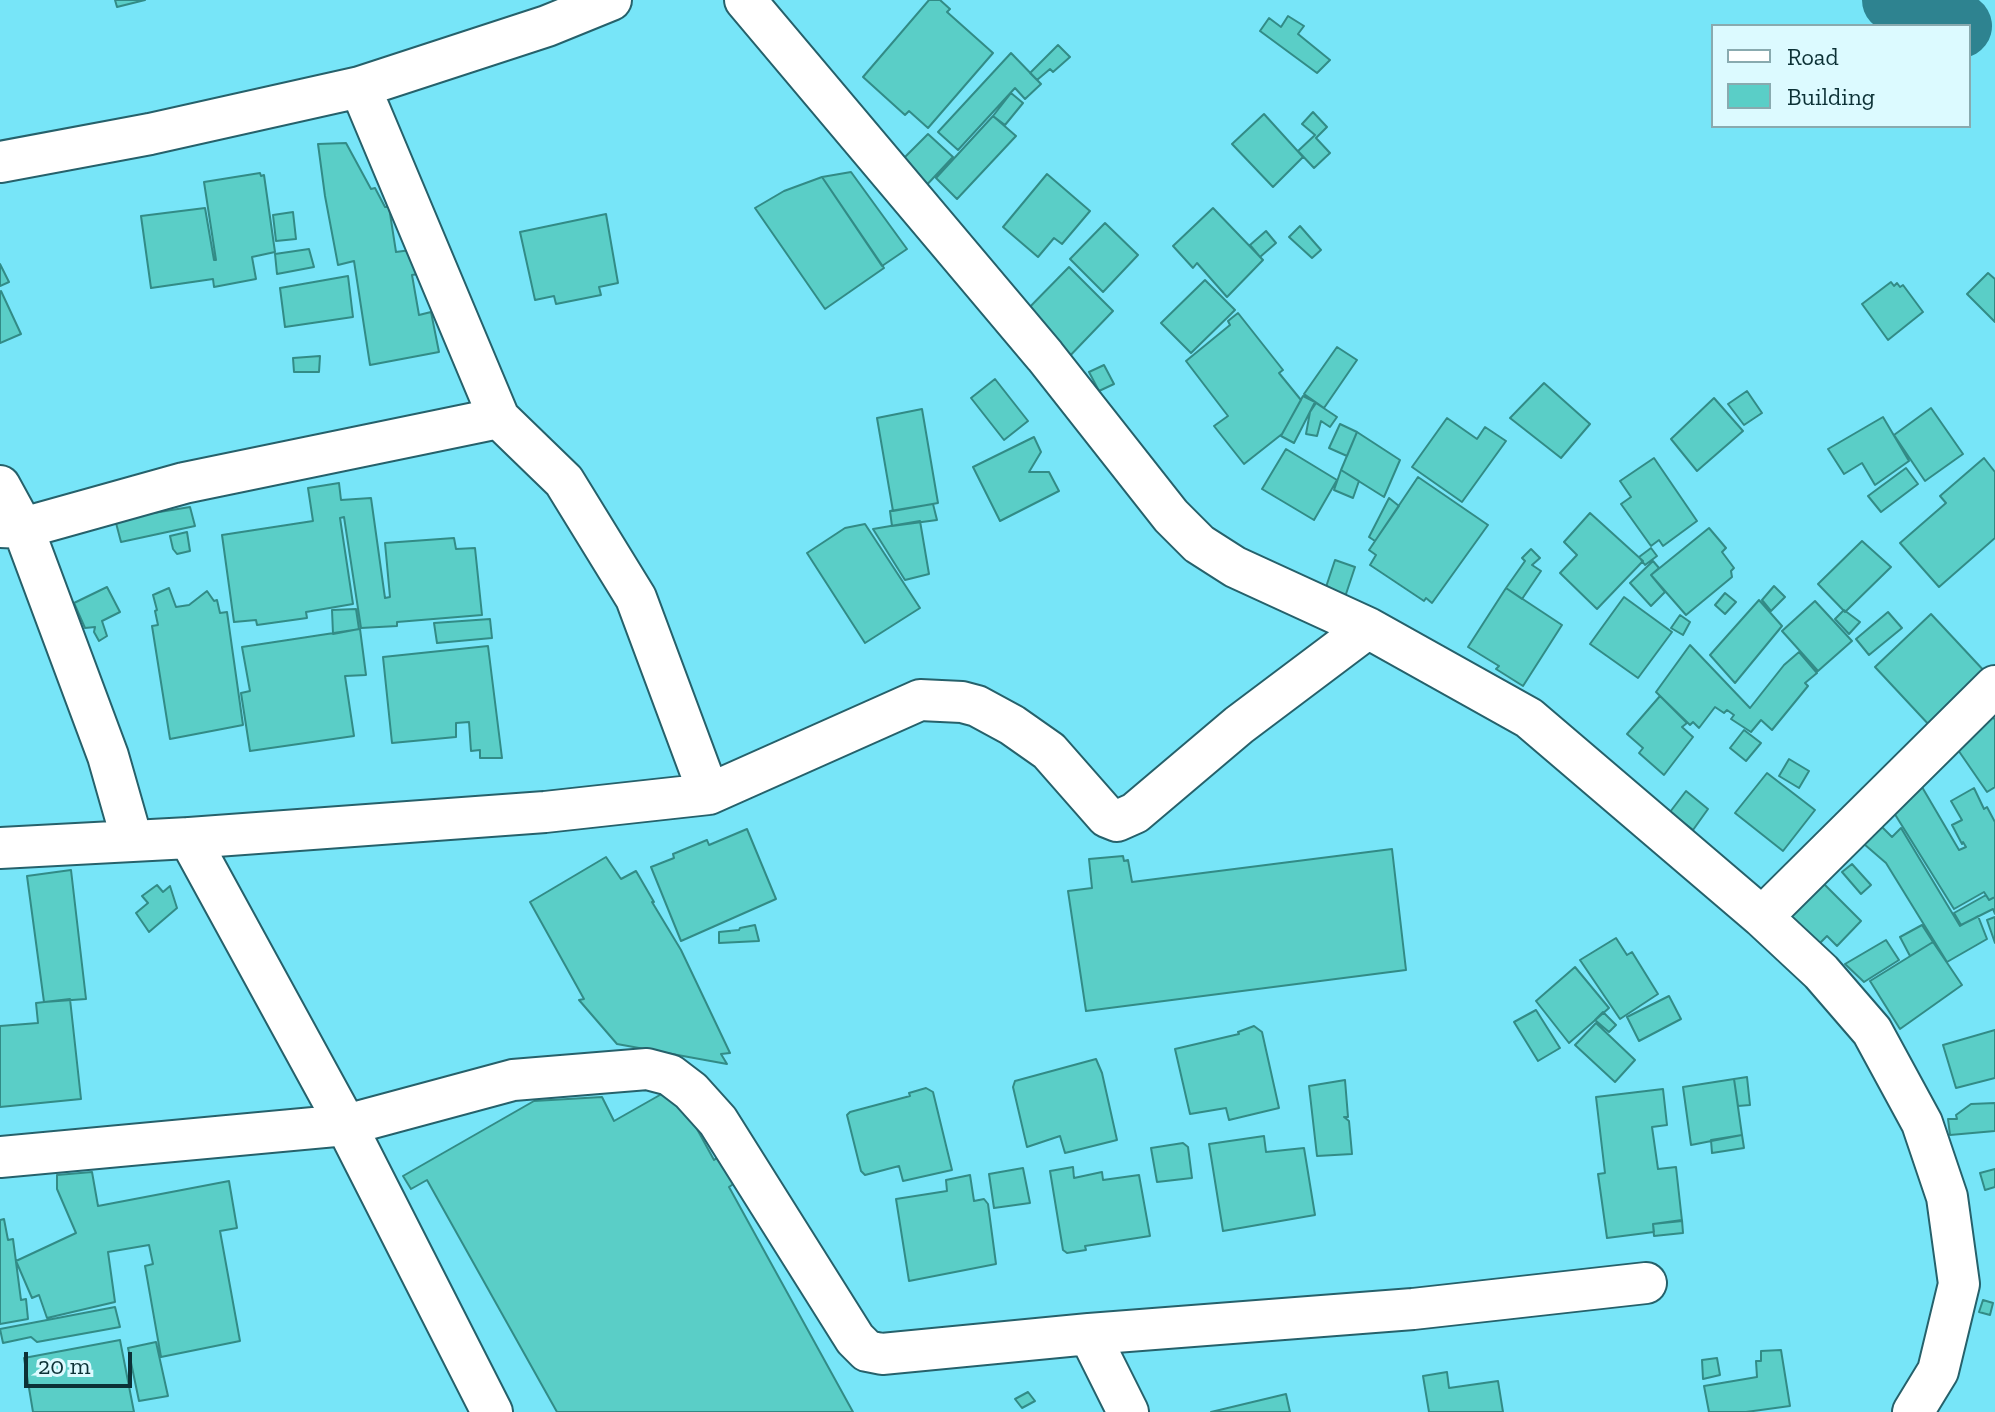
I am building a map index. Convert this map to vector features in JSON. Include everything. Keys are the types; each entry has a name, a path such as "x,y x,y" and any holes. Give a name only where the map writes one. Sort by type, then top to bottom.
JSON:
{"street":[{"path":"0,162 150,134 360,87 547,26 611,0"},
{"path":"745,0 1045,356 1171,516 1199,544 1235,567 1368,628 1529,718 1762,917 1821,972 1872,1031 1922,1123 1947,1197 1959,1284 1938,1371 1913,1412"},
{"path":"360,87 499,418 564,481 636,598 709,794"},
{"path":"11,527 184,483 499,418"},
{"path":"0,486 11,527 108,756 132,840"},
{"path":"0,848 189,838 545,812 709,794 920,700 962,702 977,706 1012,725 1049,751 1107,817 1117,821 1135,813 1239,725 1368,628"},
{"path":"1762,917 1995,686"},
{"path":"189,838 346,1125 492,1412"},
{"path":"0,1157 346,1125 513,1080 647,1069 670,1075 691,1091 718,1121 855,1339 867,1351 882,1354 1089,1334 1413,1309 1646,1283"},
{"path":"1089,1334 1128,1412"}],"building":[{"path":"115,0 145,0 117,7"},
{"path":"929,0 940,0 950,9 947,12 993,53 928,128 909,111 905,115 863,77"},
{"path":"1288,16 1304,26 1298,34 1330,60 1317,73 1260,31 1269,18 1281,27"},
{"path":"1058,45 1070,57 1053,72 1050,69 1037,80 1030,73"},
{"path":"1011,53 1041,84 1025,99 1015,88 958,150 938,132"},
{"path":"1011,93 1023,103 1005,125 993,116"},
{"path":"1313,112 1327,127 1316,138 1330,153 1314,168 1298,151 1315,135 1302,124"},
{"path":"1264,114 1303,157 1273,187 1232,144"},
{"path":"993,116 1016,136 957,199 936,178"},
{"path":"928,134 953,157 921,191 897,165"},
{"path":"346,143 371,189 375,188 385,207 389,207 396,252 418,249 425,273 412,275 419,315 431,312 439,352 370,365 354,261 338,265 318,144"},
{"path":"851,172 907,249 882,266 822,177"},
{"path":"260,173 264,175 275,252 252,257 256,279 214,287 213,279 151,288 141,216 205,208 216,260 204,182"},
{"path":"1047,174 1090,211 1062,244 1054,238 1038,257 1003,227"},
{"path":"822,177 884,268 825,309 755,208 784,191"},
{"path":"1213,208 1263,260 1227,297 1197,263 1193,268 1173,246"},
{"path":"293,212 296,239 276,241 273,215"},
{"path":"606,214 618,283 599,287 601,295 556,304 554,296 535,300 520,232"},
{"path":"1105,223 1138,255 1103,292 1070,259"},
{"path":"1300,226 1321,250 1312,258 1289,237"},
{"path":"1266,231 1276,243 1260,257 1250,245"},
{"path":"309,249 314,267 277,274 275,254"},
{"path":"0,264 9,282 0,286"},
{"path":"1069,267 1113,311 1064,362 1019,318"},
{"path":"1988,273 1995,279 1995,322 1967,294"},
{"path":"348,276 353,317 285,327 280,288"},
{"path":"1205,280 1235,310 1191,353 1161,323"},
{"path":"1891,282 1894,286 1897,283 1900,287 1903,285 1923,312 1888,340 1862,304"},
{"path":"0,292 21,334 0,343"},
{"path":"1238,313 1283,370 1279,373 1301,400 1282,434 1244,464 1214,426 1228,416 1186,361 1230,325 1228,321"},
{"path":"1337,347 1357,360 1324,408 1304,394"},
{"path":"320,356 319,372 294,372 293,358"},
{"path":"1104,365 1114,384 1099,391 1089,372"},
{"path":"995,379 1028,421 1004,440 971,398"},
{"path":"1544,383 1590,424 1561,458 1510,418"},
{"path":"1747,391 1762,413 1744,425 1728,404"},
{"path":"1303,396 1315,402 1294,443 1281,436"},
{"path":"1714,398 1743,431 1697,471 1671,439"},
{"path":"1316,403 1337,417 1330,427 1321,421 1317,436 1306,434 1310,412"},
{"path":"1931,408 1963,454 1925,481 1894,435"},
{"path":"922,409 938,503 893,511 877,418"},
{"path":"1883,417 1909,461 1875,485 1862,463 1844,474 1828,449"},
{"path":"1447,418 1477,439 1485,427 1506,441 1462,502 1412,467"},
{"path":"1340,424 1357,432 1347,456 1329,448"},
{"path":"1357,432 1400,460 1384,497 1341,470"},
{"path":"1034,437 1041,452 1029,472 1049,472 1059,491 1000,521 973,467"},
{"path":"1286,449 1337,480 1314,520 1262,489"},
{"path":"1654,458 1697,521 1663,546 1659,540 1651,546 1621,504 1631,497 1620,481"},
{"path":"1984,458 1995,472 1995,538 1939,587 1900,543 1946,503 1940,496"},
{"path":"1906,468 1918,484 1881,512 1868,496"},
{"path":"1341,470 1359,481 1353,498 1334,490"},
{"path":"1418,477 1488,525 1432,603 1426,598 1424,601 1370,565 1376,555 1369,550"},
{"path":"339,483 341,500 371,498 385,598 390,597 385,543 454,538 456,549 475,548 482,615 361,628 344,517 340,518 353,604 306,612 307,618 257,625 256,620 234,622 222,535 313,521 308,488"},
{"path":"1389,498 1399,506 1375,541 1369,537"},
{"path":"933,504 937,520 892,526 890,511"},
{"path":"190,507 195,526 121,542 116,523 135,516"},
{"path":"1590,513 1643,561 1597,609 1560,573 1577,555 1564,542"},
{"path":"920,521 929,574 905,580 873,529"},
{"path":"865,524 920,608 865,643 807,553 845,528"},
{"path":"1709,528 1726,548 1722,552 1734,568 1732,577 1686,615 1651,575"},
{"path":"187,532 190,551 177,554 170,536"},
{"path":"1862,541 1891,567 1845,612 1818,584"},
{"path":"1651,548 1657,556 1645,565 1639,557"},
{"path":"1531,549 1540,558 1532,565 1541,571 1522,599 1506,588 1525,561 1522,558"},
{"path":"1335,560 1355,567 1345,597 1325,590"},
{"path":"1653,561 1659,568 1651,575 1665,592 1651,606 1630,583"},
{"path":"1774,586 1785,597 1771,611 1762,600"},
{"path":"107,587 120,612 102,621 107,636 99,641 95,627 85,628 74,603"},
{"path":"169,588 176,607 189,605 207,591 214,601 217,600 220,613 227,612 243,725 170,739 152,626 158,625 153,595"},
{"path":"1506,588 1562,625 1523,686 1496,669 1499,666 1468,647"},
{"path":"1725,593 1736,602 1725,614 1715,605"},
{"path":"1624,597 1672,632 1638,678 1590,644"},
{"path":"1759,600 1782,626 1735,683 1710,655"},
{"path":"1815,601 1852,641 1818,671 1782,631"},
{"path":"356,609 359,629 333,634 332,610"},
{"path":"1844,610 1860,622 1849,634 1835,619"},
{"path":"1888,612 1902,628 1869,655 1856,639"},
{"path":"1931,614 1987,674 1931,727 1875,667"},
{"path":"1680,615 1690,622 1683,635 1671,628"},
{"path":"490,619 492,638 437,643 434,623"},
{"path":"360,629 366,675 345,676 354,736 250,751 241,693 250,691 242,647"},
{"path":"1690,645 1750,708 1784,665 1799,652 1817,673 1805,683 1808,686 1772,730 1761,720 1751,732 1731,719 1734,715 1727,710 1724,713 1715,707 1699,728 1693,722 1690,725 1656,692"},
{"path":"488,646 502,758 480,758 480,750 471,751 469,722 456,723 456,737 392,743 383,657"},
{"path":"1660,696 1687,723 1682,727 1693,737 1664,775 1639,753 1643,748 1627,734"},
{"path":"1991,714 1995,720 1995,787 1987,792 1956,747"},
{"path":"1744,730 1761,743 1746,761 1730,748"},
{"path":"1789,759 1809,771 1799,788 1779,776"},
{"path":"1767,773 1815,810 1783,851 1735,813"},
{"path":"1922,787 1959,850 1966,847 1952,825 1962,820 1951,801 1974,788 1984,809 1987,807 1995,822 1995,897 1989,900 1984,892 1954,909 1891,808"},
{"path":"1686,791 1708,809 1693,830 1670,812"},
{"path":"1882,827 1892,837 1901,828 1960,926 1978,916 1987,939 1947,962 1886,863 1864,844"},
{"path":"747,829 776,899 681,941 651,867 707,840 709,845"},
{"path":"1392,849 1406,970 1086,1011 1068,891 1092,888 1089,859 1123,856 1124,861 1128,860 1132,882"},
{"path":"606,857 621,879 636,871 681,950 730,1053 721,1054 727,1064 617,1044 579,1000 584,999 530,902"},
{"path":"1852,864 1871,885 1861,894 1842,872"},
{"path":"71,870 86,999 44,1002 27,876"},
{"path":"1820,880 1861,921 1837,946 1827,936 1816,947 1785,915"},
{"path":"157,885 163,892 170,886 177,908 149,932 136,913 148,903 142,896"},
{"path":"1986,895 1989,900 1995,897 1995,914 1993,909 1961,925 1954,913"},
{"path":"1995,917 1995,943 1987,920"},
{"path":"755,925 759,941 719,943 719,932"},
{"path":"1922,925 1933,942 1910,956 1900,937"},
{"path":"1616,938 1627,955 1632,952 1658,994 1620,1019 1580,960"},
{"path":"1886,940 1899,960 1864,982 1845,964"},
{"path":"1933,942 1962,985 1900,1029 1870,981"},
{"path":"1575,967 1609,1008 1569,1043 1536,1001"},
{"path":"1669,996 1681,1019 1639,1041 1627,1017"},
{"path":"70,999 81,1099 0,1107 0,1026 38,1023 36,1003"},
{"path":"1536,1010 1560,1048 1538,1061 1514,1022"},
{"path":"1603,1012 1616,1025 1609,1032 1595,1020"},
{"path":"1596,1023 1635,1060 1615,1082 1575,1045"},
{"path":"1254,1026 1262,1032 1279,1108 1229,1120 1226,1108 1190,1114 1175,1049 1239,1034"},
{"path":"1995,1030 1995,1078 1956,1088 1943,1045"},
{"path":"1096,1059 1117,1140 1065,1153 1060,1136 1027,1147 1013,1087 1015,1081"},
{"path":"1747,1077 1750,1105 1738,1106 1734,1079"},
{"path":"1734,1079 1742,1135 1691,1145 1683,1087"},
{"path":"1345,1080 1348,1117 1344,1117 1349,1121 1352,1154 1317,1156 1309,1086"},
{"path":"674,1087 714,1160 726,1152 742,1178 729,1187 853,1412 557,1412 427,1180 411,1189 403,1176 534,1101 602,1097 614,1121"},
{"path":"926,1088 933,1092 952,1170 903,1181 899,1166 865,1175 861,1171 847,1115"},
{"path":"1663,1089 1667,1125 1652,1127 1658,1169 1676,1167 1682,1221 1653,1224 1654,1232 1607,1238 1598,1174 1605,1173 1596,1097"},
{"path":"1995,1103 1995,1131 1950,1135 1948,1119 1957,1119 1956,1115 1971,1104"},
{"path":"1742,1135 1744,1148 1712,1153 1711,1140"},
{"path":"1264,1136 1266,1152 1304,1148 1315,1215 1223,1231 1209,1144"},
{"path":"1183,1143 1188,1147 1192,1178 1157,1182 1151,1148"},
{"path":"1073,1167 1074,1178 1102,1172 1103,1180 1139,1175 1150,1236 1085,1246 1086,1250 1067,1253 1063,1250 1050,1171"},
{"path":"1023,1168 1030,1203 994,1208 989,1174"},
{"path":"1995,1169 1995,1187 1985,1190 1980,1173"},
{"path":"92,1172 98,1206 229,1181 237,1228 220,1231 240,1341 161,1357 145,1266 153,1264 149,1245 108,1252 115,1302 47,1318 39,1295 32,1298 16,1261 76,1233 57,1189 57,1175"},
{"path":"970,1175 974,1201 984,1199 988,1204 996,1264 909,1281 896,1199 947,1191 946,1180"},
{"path":"4,1219 8,1240 13,1239 21,1300 26,1299 28,1319 0,1324 0,1220"},
{"path":"1682,1220 1683,1233 1654,1236 1653,1224"},
{"path":"1983,1300 1993,1303 1990,1315 1979,1312"},
{"path":"115,1307 120,1327 37,1342 31,1337 3,1343 0,1329"},
{"path":"120,1340 134,1412 33,1412 24,1358"},
{"path":"156,1342 168,1396 139,1401 128,1348"},
{"path":"1781,1350 1790,1406 1746,1412 1709,1412 1704,1386 1757,1377 1756,1361 1761,1361 1761,1351"},
{"path":"1717,1358 1720,1375 1703,1379 1702,1360"},
{"path":"1447,1372 1449,1388 1498,1381 1503,1412 1429,1412 1423,1376"},
{"path":"1028,1392 1035,1401 1022,1408 1015,1399"},
{"path":"1286,1394 1290,1412 1211,1412"}],"waterway":[{"path":"1894,0 1952,24"}]}
